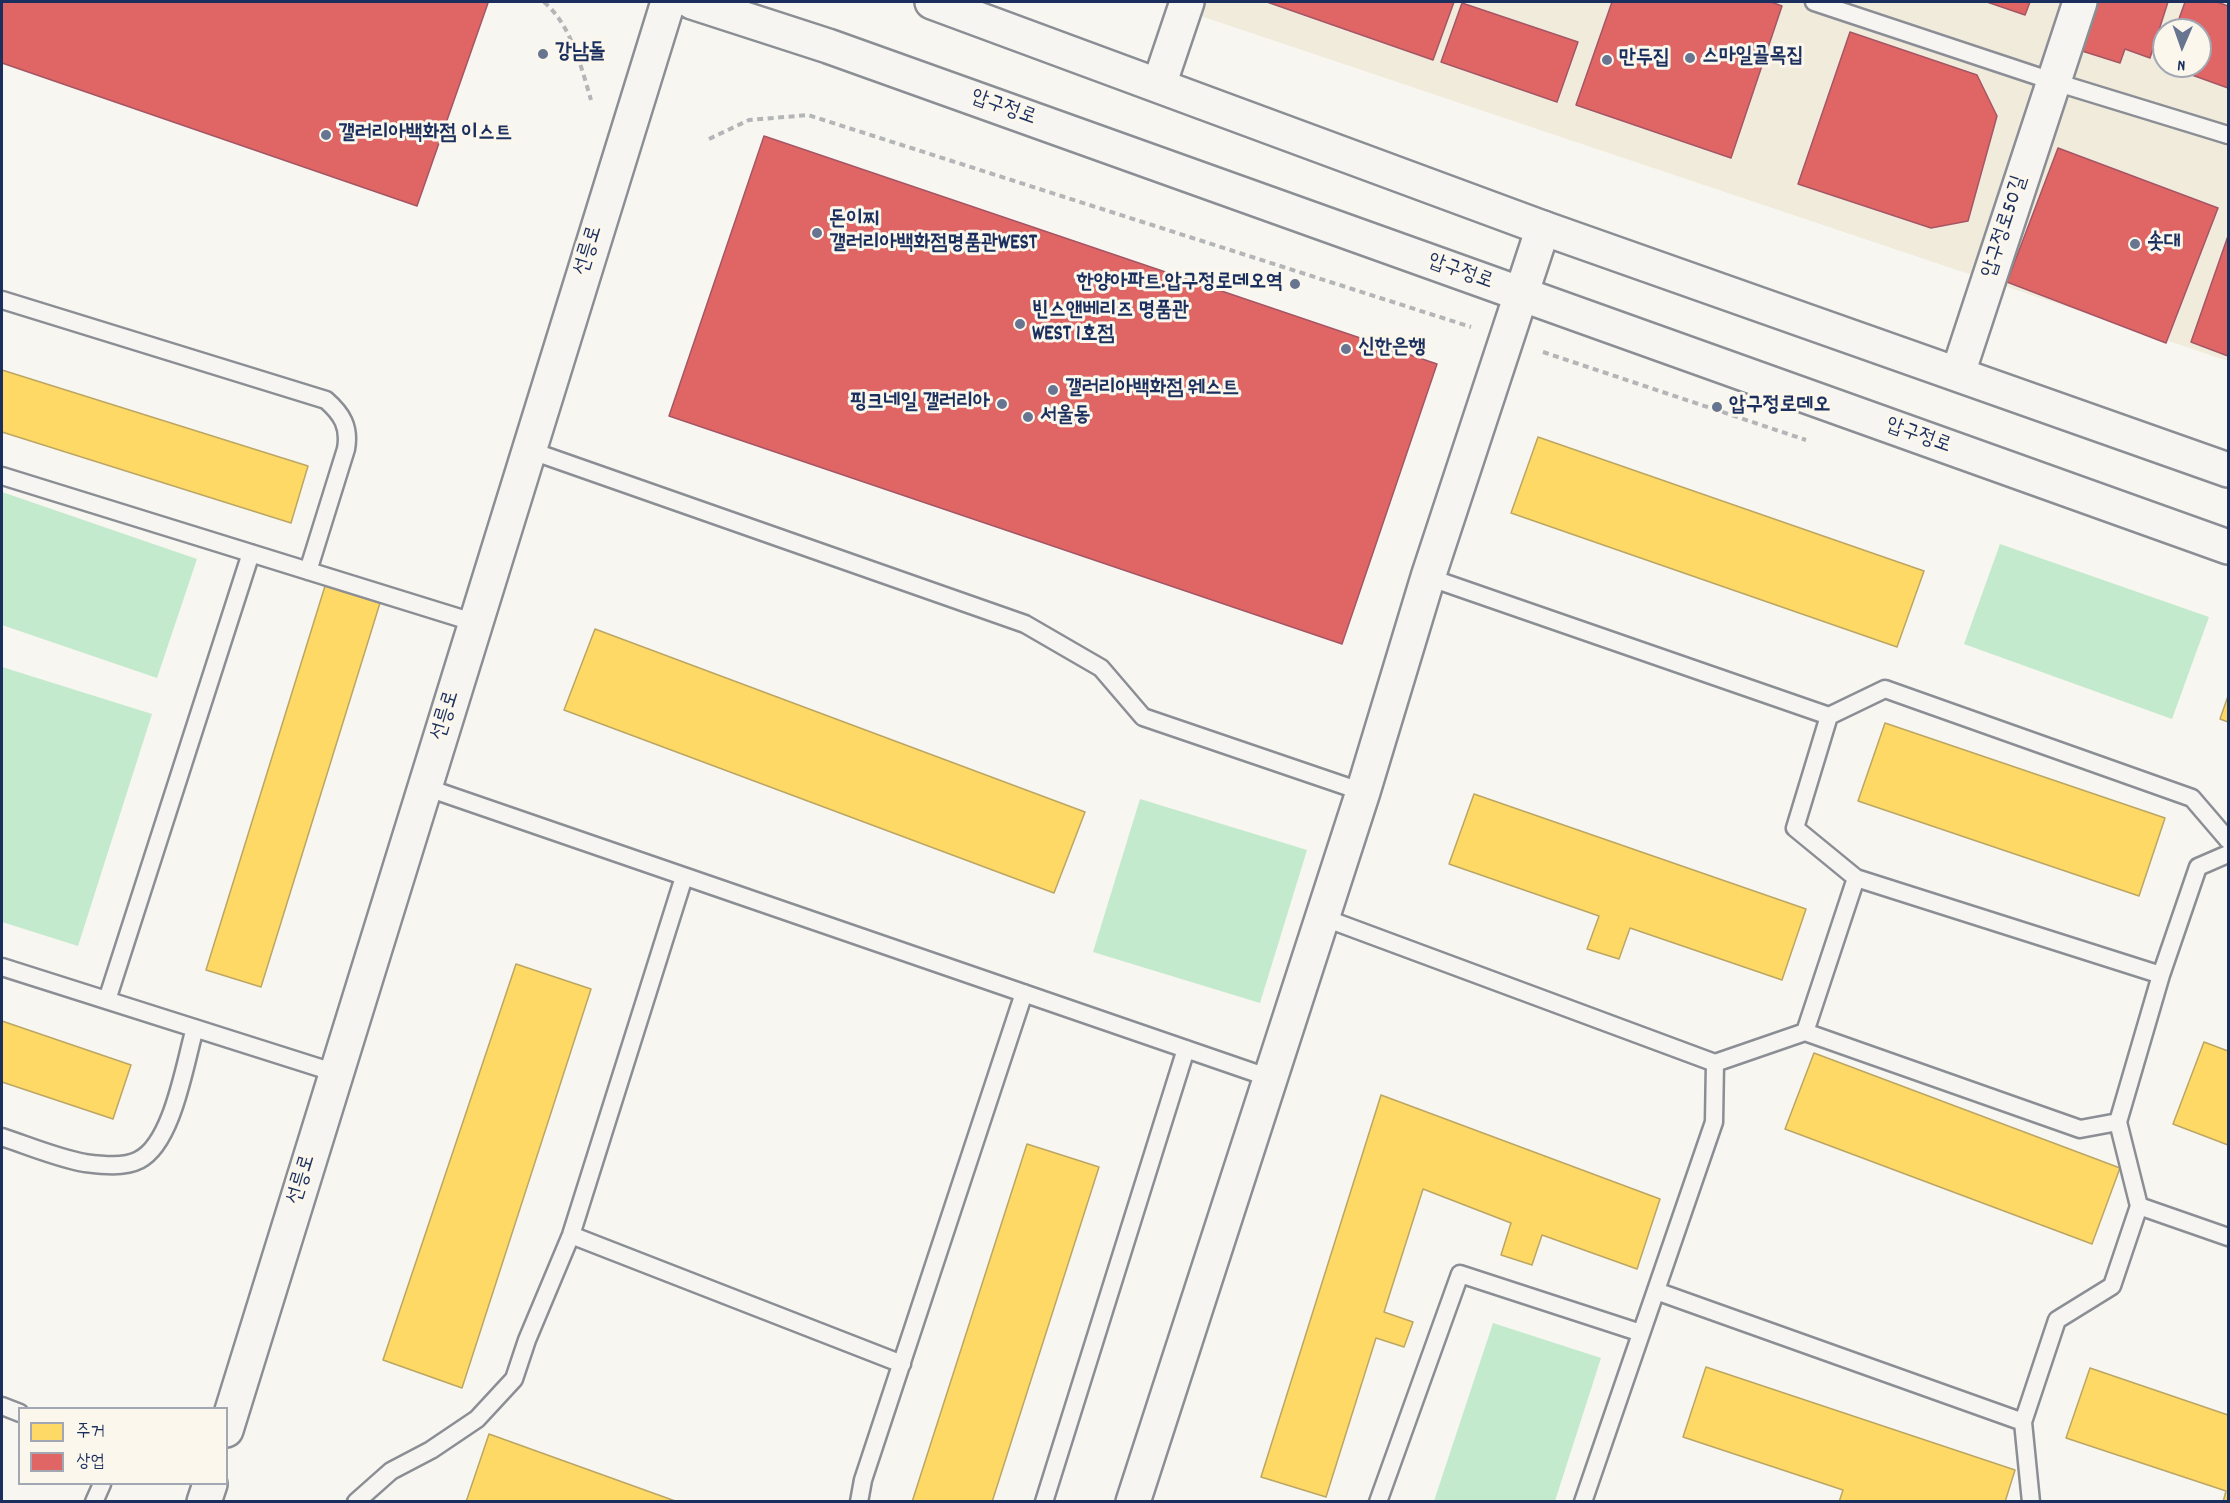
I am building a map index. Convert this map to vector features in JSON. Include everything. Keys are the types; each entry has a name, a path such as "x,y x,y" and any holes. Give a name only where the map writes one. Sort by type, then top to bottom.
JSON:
{"main road":[{"name":"선릉로","path":"228,1424 668,2"},
{"name":"압구정로","path":"692,2 839,50 2229,547"},
{"path":"932,2 1543,228 2229,470"},
{"path":"1159,85 1187,2"},
{"name":"압구정로50길","path":"1958,373 2080,2"},
{"path":"1133,1502 1363,792 1428,577 1543,228"},
{"path":"204,1502 210,1485"}],"lane":[{"path":"1814,2 2055,82 2229,135"},
{"path":"2,300 326,400 339,412 348,434 346,449 308,571"},
{"path":"529,450 1025,624 1101,668 1143,717 1363,792"},
{"path":"2,476 476,623"},
{"path":"107,1000 251,553"},
{"path":"1428,577 1829,716 1885,689 2193,798 2229,840"},
{"path":"1829,716 1795,828 1856,878 2162,975"},
{"path":"425,787 1270,1078"},
{"path":"2031,1502 2023,1422 2057,1320 2112,1286 2139,1206 2118,1122 2162,975 2198,867 2229,854"},
{"path":"356,1502 391,1471 431,1450 477,1419 514,1379 527,1340 571,1235 684,877"},
{"path":"1805,1032 1856,878"},
{"path":"1322,917 1715,1063 1805,1032 2080,1130 2118,1122"},
{"path":"2,967 336,1073"},
{"path":"859,1502 861,1488 1024,993"},
{"path":"2,1137 83,1162 112,1166 137,1161 148,1154 164,1131 195,1028"},
{"path":"1044,1502 1186,1049"},
{"path":"1587,1500 1641,1333 1714,1122 1715,1063"},
{"path":"2139,1206 2229,1237"},
{"path":"571,1235 902,1364"},
{"path":"1378,1502 1460,1274 1641,1333"},
{"path":"1656,1291 2023,1422"},
{"path":"2,1406 18,1412"},
{"path":"94,1502 102,1485"}],"path":[{"path":"544,2 558,14 582,68 591,100"}],"shaded area":[{"path":"1159,2 2228,2 2228,361"}],"green space":[{"path":"2,492 197,559 157,678 2,625"},
{"path":"2000,544 2209,617 2172,719 1964,644"},
{"path":"2,667 152,714 78,946 2,922"},
{"path":"1140,799 1307,850 1260,1003 1093,952"},
{"path":"1493,1323 1601,1358 1555,1501 1434,1501"}],"building: 주거":[{"path":"2,370 308,466 291,523 2,432"},
{"path":"1538,437 1924,571 1897,647 1511,513"},
{"path":"325,586 380,603 261,987 206,970"},
{"path":"595,629 1085,812 1054,893 564,710"},
{"path":"2228,696 2228,722 2220,719"},
{"path":"1885,723 2165,818 2139,896 1858,801"},
{"path":"1474,794 1806,909 1782,980 1630,928 1619,959 1587,949 1599,916 1449,864"},
{"path":"516,964 591,989 462,1388 383,1360"},
{"path":"2,1021 131,1065 113,1119 2,1082"},
{"path":"2204,1042 2228,1051 2228,1145 2173,1124"},
{"path":"1814,1053 2120,1168 2092,1244 1785,1129"},
{"path":"1381,1095 1660,1199 1637,1269 1542,1235 1532,1265 1501,1255 1511,1223 1423,1189 1384,1312 1413,1322 1404,1347 1376,1338 1326,1497 1261,1477"},
{"path":"1027,1144 1099,1167 992,1502 912,1502"},
{"path":"1706,1367 2015,1470 2005,1502 1839,1502 1843,1490 1683,1437"},
{"path":"2090,1368 2228,1415 2228,1502 2223,1502 2226,1491 2066,1438"},
{"path":"489,1434 678,1502 466,1502"}],"building: 상업":[{"name":"갤러리아백화점 이스트","path":"2,2 488,3 417,206 2,63"},
{"path":"1267,2 1454,2 1433,60"},
{"path":"1612,2 1771,2 1782,6 1731,158 1576,105"},
{"path":"1987,2 2030,2 2025,15"},
{"path":"2098,2 2168,2 2163,18 2152,18 2150,58 2125,49 2120,63 2082,51"},
{"path":"2185,2 2217,2 2228,6 2228,88 2200,78 2212,78 2212,18 2179,18"},
{"path":"1462,3 1578,42 1557,102 1441,62"},
{"path":"1850,32 1977,75 1997,116 1968,221 1931,228 1798,184"},
{"name":"갤러리아백화점 웨스트","path":"764,136 1437,364 1342,644 669,416"},
{"path":"2058,148 2218,208 2166,343 2007,282"},
{"path":"2228,236 2228,356 2191,342"}],"place":[{"name":"강남돌","path":"543,54"},
{"name":"스마일골목집","path":"1690,58"},
{"name":"만두집","path":"1607,60"},
{"name":"갤러리아백화점 이스트","path":"326,135"},
{"name":"돈이찌 갤러리아백화점명품관WEST","path":"817,233"},
{"name":"솟대","path":"2135,244"},
{"name":"한양아파트.압구정로데오역","path":"1295,284"},
{"name":"빈스앤베리즈 명품관 WEST 1호점","path":"1020,324"},
{"name":"신한은행","path":"1346,349"},
{"name":"갤러리아백화점 웨스트","path":"1053,390"},
{"name":"핑크네일 갤러리아","path":"1002,404"},
{"name":"압구정로데오","path":"1717,407"},
{"name":"서울동","path":"1028,417"}]}
